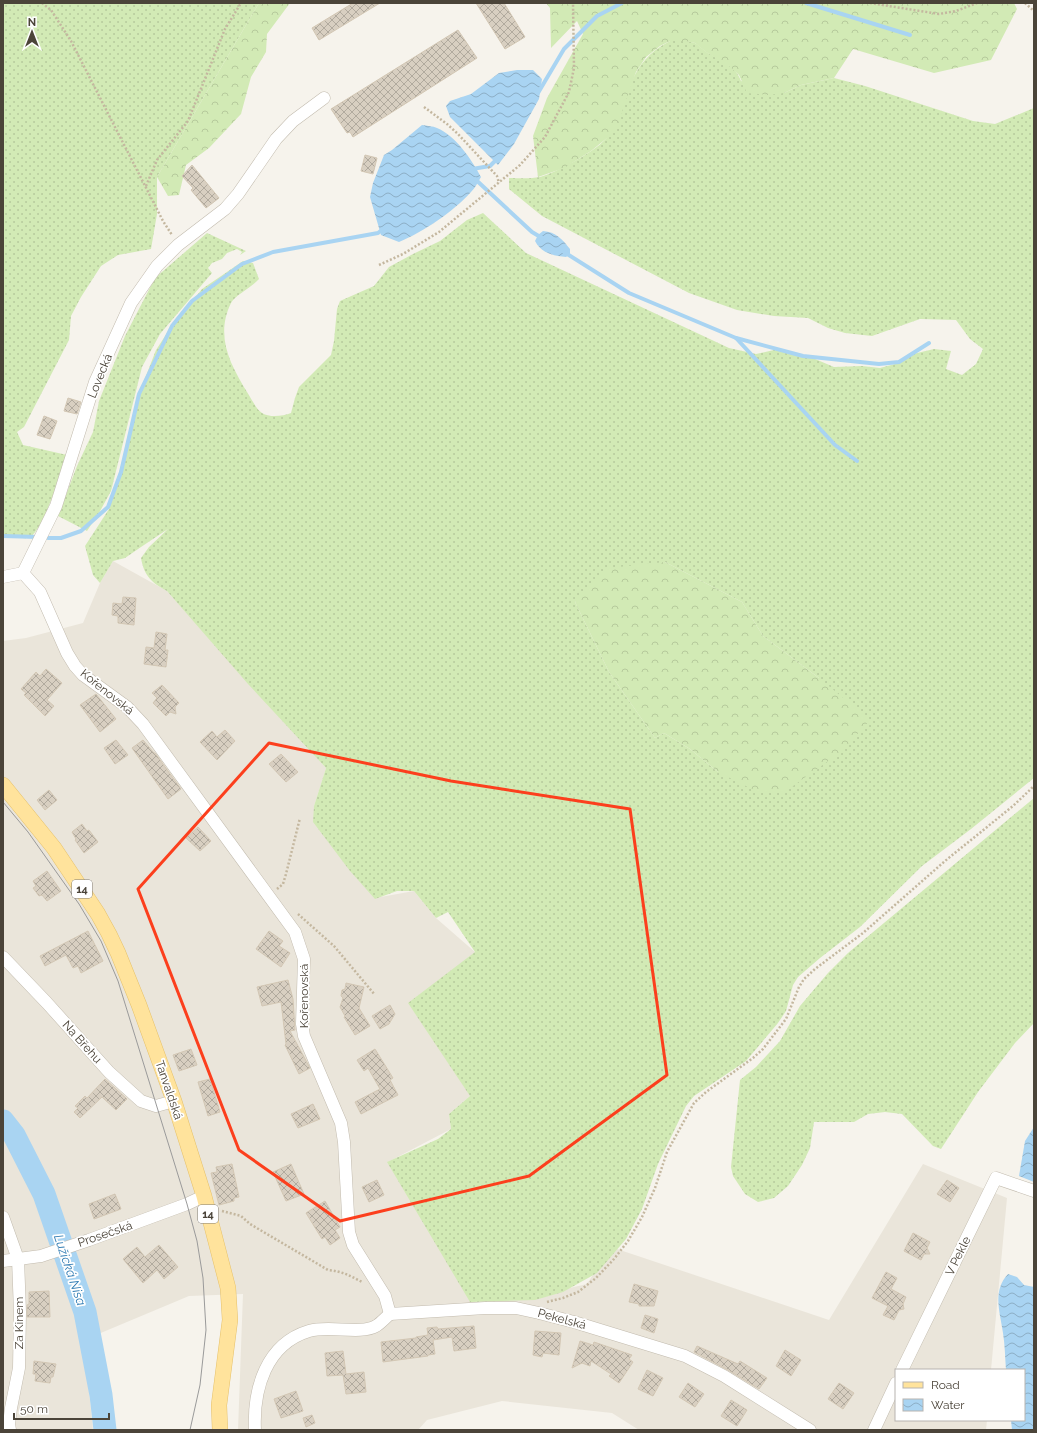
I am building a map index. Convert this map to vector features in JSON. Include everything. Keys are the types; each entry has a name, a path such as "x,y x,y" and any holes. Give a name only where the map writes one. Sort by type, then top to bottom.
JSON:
{"main road":[{"name":"Tanvaldská","path":"3,785 54,848 98,914 109,934 139,1005 174,1101 204,1196 226,1279 230,1320 219,1405 220,1430"}],"street":[{"name":"Lovecká","path":"23,573 56,506 95,382 132,303 157,266 178,245 225,209 238,194 276,139 293,121 324,98"},
{"path":"3,577 23,573"},
{"name":"Kořenovská","path":"23,573 40,592 67,653 75,666 82,675 127,707 143,724 295,932 304,959 302,1024 304,1036 341,1123 344,1142 349,1232 353,1245 384,1296 390,1314"},
{"name":"Na Břehu","path":"3,956 109,1072 141,1101 156,1106 174,1101"},
{"name":"V Pekle","path":"902,1369 996,1178 1034,1191"},
{"name":"Prosečská","path":"3,1261 41,1256 187,1204 204,1196"},
{"name":"Za Kinem","path":"3,1217 18,1259 20,1312 19,1368 11,1408 9,1424 10,1430"},
{"name":"Pekelská","path":"390,1314 485,1308 516,1308 598,1329 678,1354 724,1376 810,1430"},
{"path":"255,1430 258,1392 264,1372 274,1352 287,1341 310,1331 334,1328 361,1330 376,1326 390,1314"},
{"path":"874,1430 895,1385"}],"path":[{"path":"42,3 52,10 71,41 164,221 178,245"},
{"path":"146,186 157,160 188,121 225,29 241,3"},
{"path":"379,264 403,254 439,232 520,165 545,137 569,92 574,68 573,3"},
{"path":"870,3 939,14 956,11 977,3"},
{"path":"1025,3 1034,11"},
{"path":"424,107 458,134 497,176 499,183"},
{"path":"545,1302 563,1298 578,1292 596,1278 628,1241 642,1217 667,1152 694,1103 706,1092 763,1049 786,1019 799,987 804,979 815,969 864,933 945,861 1013,806 1034,786"},
{"path":"268,895 283,884 300,818"},
{"path":"293,910 334,946 375,995"},
{"path":"218,1210 241,1216 250,1224 328,1270 338,1270 349,1275 384,1296"}],"highlighted area":[{"path":"269,743 451,781 630,809 667,1075 529,1176 340,1221 239,1150 138,889"}],"shaded area":[{"path":"113,561 167,591 326,768 314,806 375,898 414,891 436,918 475,952 470,1096 449,1114 451,1129 388,1162 518,1300 587,1284 611,1247 829,1320 923,1164 1007,1198 991,1369 895,1369 895,1421 987,1421 986,1430 639,1430 612,1413 502,1401 427,1420 418,1430 238,1430 243,1294 189,1296 84,1340 93,1430 3,1430 3,641 26,638 83,623 100,583"}],"green space":[{"path":"3,3 259,3 157,177 157,214 151,249 118,255 101,266 81,297 71,316 69,340 24,427 17,432 23,445 67,455 45,514 39,526 28,538 3,535"},
{"path":"259,3 290,3 267,34 266,52 251,77 241,114 209,148 186,165 179,195 168,196 157,177"},
{"path":"546,3 1014,3 1017,9 991,60 934,73 853,49 834,78 801,85 784,93 768,95 747,93 739,75 729,66 706,52 695,43 670,41 660,46 646,57 636,72 617,126 607,138 591,151 564,168 538,177 533,136 547,98 583,34 577,21 551,48 550,8"},
{"path":"682,40 695,43 706,52 732,67 741,81 784,93 801,85 834,78 865,86 973,121 995,124 1034,108 1034,778 922,866 860,927 798,977 793,985 786,1011 778,1023 746,1061 694,1096 686,1106 658,1164 642,1209 626,1239 597,1273 563,1292 535,1300 470,1302 387,1162 438,1139 451,1129 449,1114 470,1096 408,1003 475,952 448,912 436,918 414,891 397,891 375,899 350,871 313,822 314,806 326,768 248,684 167,591 153,582 144,570 141,558 149,547 168,529 125,558 113,561 100,583 93,575 85,546 109,509 139,394 156,350 169,330 202,289 243,261 253,263 259,279 236,297 231,303 226,315 224,327 225,338 230,360 235,371 258,409 265,415 269,416 280,416 291,413 299,387 331,355 337,309 340,301 374,286 389,267 440,241 467,220 483,213 526,253 729,348 756,354 774,350 792,352 808,356 834,367 862,366 880,368 895,364 913,354 934,349 951,351 946,369 962,375 976,364 983,349 970,339 956,320 920,319 872,336 845,333 828,328 808,318 774,316 737,310 689,293 542,216 509,189 509,178 532,178 547,175 566,166 596,148 603,142 608,136 615,122 637,71 645,60 656,50 670,41","holes":["665,562 742,602 763,636 819,678 718,772 690,749 664,733 655,738 609,672 575,602"]},
{"path":"207,233 246,251 240,255 242,252 237,249 227,253 222,259 212,263 208,268 212,273 160,334 142,367 111,491 87,531 58,516 77,466 93,432 99,401 125,336 155,278"},
{"path":"665,562 742,602 763,636 819,678 870,720 841,752 783,793 756,791 718,772 690,749 664,733 655,738 609,672 575,602 610,568"},
{"path":"1034,798 1034,1023 1015,1043 978,1092 941,1149 933,1146 902,1114 885,1112 868,1114 854,1122 814,1122 810,1148 802,1165 788,1186 774,1198 758,1202 745,1194 733,1176 731,1167 740,1080 756,1067 780,1041 800,1006 828,973 848,953"}],"water":[{"path":"517,70 533,70 542,79 539,99 514,144 498,165 450,117 446,106 450,101 471,94 499,73"},
{"path":"422,125 435,127 444,131 450,136 468,156 481,177 471,192 456,207 428,227 399,242 381,235 370,197 373,183 384,155"},
{"path":"543,231 555,234 561,239 570,249 570,254 566,257 557,256 544,251 535,241 538,235"},
{"path":"1034,1127 1034,1182 1019,1176 1025,1141"},
{"path":"1008,1274 1017,1277 1024,1285 1034,1287 1034,1430 1012,1430 1011,1421 1025,1421 1025,1369 1006,1369 1004,1338 998,1302 1000,1287"}],"building":[{"path":"353,3 380,3 319,40 312,28"},
{"path":"476,3 504,3 525,37 505,49"},
{"path":"458,30 477,58 353,137 350,132 347,133 331,109"},
{"path":"365,155 377,158 373,174 361,171"},
{"path":"192,165 219,198 206,208 191,190 193,188 182,176"},
{"path":"68,398 81,402 77,414 64,411"},
{"path":"44,416 57,421 50,439 37,435"},
{"path":"123,597 136,598 134,625 118,623 118,616 112,615 113,603 122,604"},
{"path":"156,632 167,634 165,650 168,650 166,667 144,664 146,647 154,648"},
{"path":"46,669 62,683 47,700 54,706 45,716 24,695 26,693 21,689 36,672 40,676"},
{"path":"162,685 179,703 175,707 176,714 170,712 166,716 153,703 157,698 152,693"},
{"path":"96,694 116,719 100,732 80,705"},
{"path":"225,730 235,741 217,760 200,742 212,731 217,737"},
{"path":"116,740 128,755 115,764 104,748"},
{"path":"143,740 155,753 181,789 168,799 132,748"},
{"path":"281,754 298,772 286,782 269,764"},
{"path":"49,790 57,800 45,810 37,800"},
{"path":"82,824 87,831 89,830 98,842 84,853 75,840 76,839 72,832"},
{"path":"198,827 211,841 200,851 186,838"},
{"path":"47,871 61,891 47,901 42,895 39,896 33,888 36,886 33,881"},
{"path":"88,931 103,961 81,973 78,966 73,968 66,955 45,966 40,956"},
{"path":"269,931 283,941 279,946 290,953 281,967 256,949"},
{"path":"288,980 293,999 295,1030 290,1031 310,1068 299,1074 285,1045 281,1002 262,1006 257,987"},
{"path":"346,983 364,987 359,1008 370,1026 355,1035 340,1007 343,998 341,996 342,990 345,989"},
{"path":"390,1005 395,1014 389,1024 380,1029 372,1016"},
{"path":"191,1049 197,1065 179,1071 173,1055"},
{"path":"375,1049 393,1078 390,1080 398,1095 361,1114 355,1102 380,1089 368,1068 364,1071 357,1060"},
{"path":"105,1079 127,1099 116,1110 102,1097 80,1118 74,1112 78,1108 75,1106 85,1096 87,1098"},
{"path":"210,1079 220,1112 208,1116 198,1082"},
{"path":"313,1104 320,1119 298,1128 291,1114"},
{"path":"232,1164 239,1197 234,1198 234,1201 219,1205 211,1173 217,1172 216,1167"},
{"path":"291,1164 304,1194 286,1201 273,1172"},
{"path":"377,1180 384,1195 369,1202 362,1187"},
{"path":"947,1180 959,1188 950,1202 937,1194"},
{"path":"115,1194 121,1209 94,1219 89,1204"},
{"path":"325,1201 340,1227 335,1230 340,1238 330,1245 325,1237 322,1239 306,1213"},
{"path":"913,1233 930,1242 927,1248 930,1254 924,1254 921,1260 904,1251"},
{"path":"159,1245 178,1267 164,1279 157,1270 143,1283 123,1259 137,1247 145,1257"},
{"path":"886,1272 897,1278 891,1289 906,1297 903,1304 904,1309 899,1310 894,1320 883,1315 888,1306 872,1298"},
{"path":"634,1284 658,1291 654,1306 639,1306 639,1304 629,1302"},
{"path":"49,1291 50,1317 27,1317 29,1292"},
{"path":"645,1315 658,1319 654,1333 641,1328"},
{"path":"474,1326 476,1348 454,1351 452,1337 433,1340 435,1354 383,1362 381,1342 428,1335 427,1328 437,1327 438,1329"},
{"path":"535,1331 561,1333 559,1355 543,1353 542,1357 533,1355"},
{"path":"580,1341 593,1345 594,1342 632,1355 629,1359 633,1362 619,1383 609,1376 611,1374 591,1361 590,1366 582,1363 572,1368"},
{"path":"697,1346 738,1364 740,1361 767,1378 759,1389 694,1352"},
{"path":"785,1350 801,1360 791,1376 776,1366"},
{"path":"343,1351 346,1374 364,1372 366,1392 346,1394 343,1375 327,1376 325,1353"},
{"path":"34,1361 56,1364 50,1383 35,1381 36,1374 33,1374"},
{"path":"647,1370 663,1378 653,1396 638,1389"},
{"path":"688,1383 704,1394 695,1407 679,1397"},
{"path":"839,1383 854,1393 843,1409 828,1399"},
{"path":"296,1391 303,1411 281,1418 274,1399"},
{"path":"731,1400 747,1410 737,1426 721,1416"},
{"path":"312,1415 315,1423 306,1427 303,1418"}],"waterway":[{"path":"538,93 564,49 597,16 622,3"},
{"path":"806,3 910,35"},
{"path":"472,169 490,166 498,158"},
{"path":"475,179 532,232 542,238"},
{"path":"48,538 61,538 81,531 108,507 121,472 139,394 172,326 192,301 242,264 273,252 378,233 383,229"},
{"path":"564,252 629,293 736,338 835,445 857,461"},
{"path":"736,338 803,356 879,364 899,362 929,343"},
{"path":"3,536 38,537"},
{"name":"Lužická Nisa","path":"3,1121 14,1135 44,1194 85,1312 101,1395 105,1430"}],"tram line":[{"path":"3,802 28,832 79,904 101,941 118,981 187,1204 197,1241 203,1278 206,1330 200,1385 190,1430"}]}
